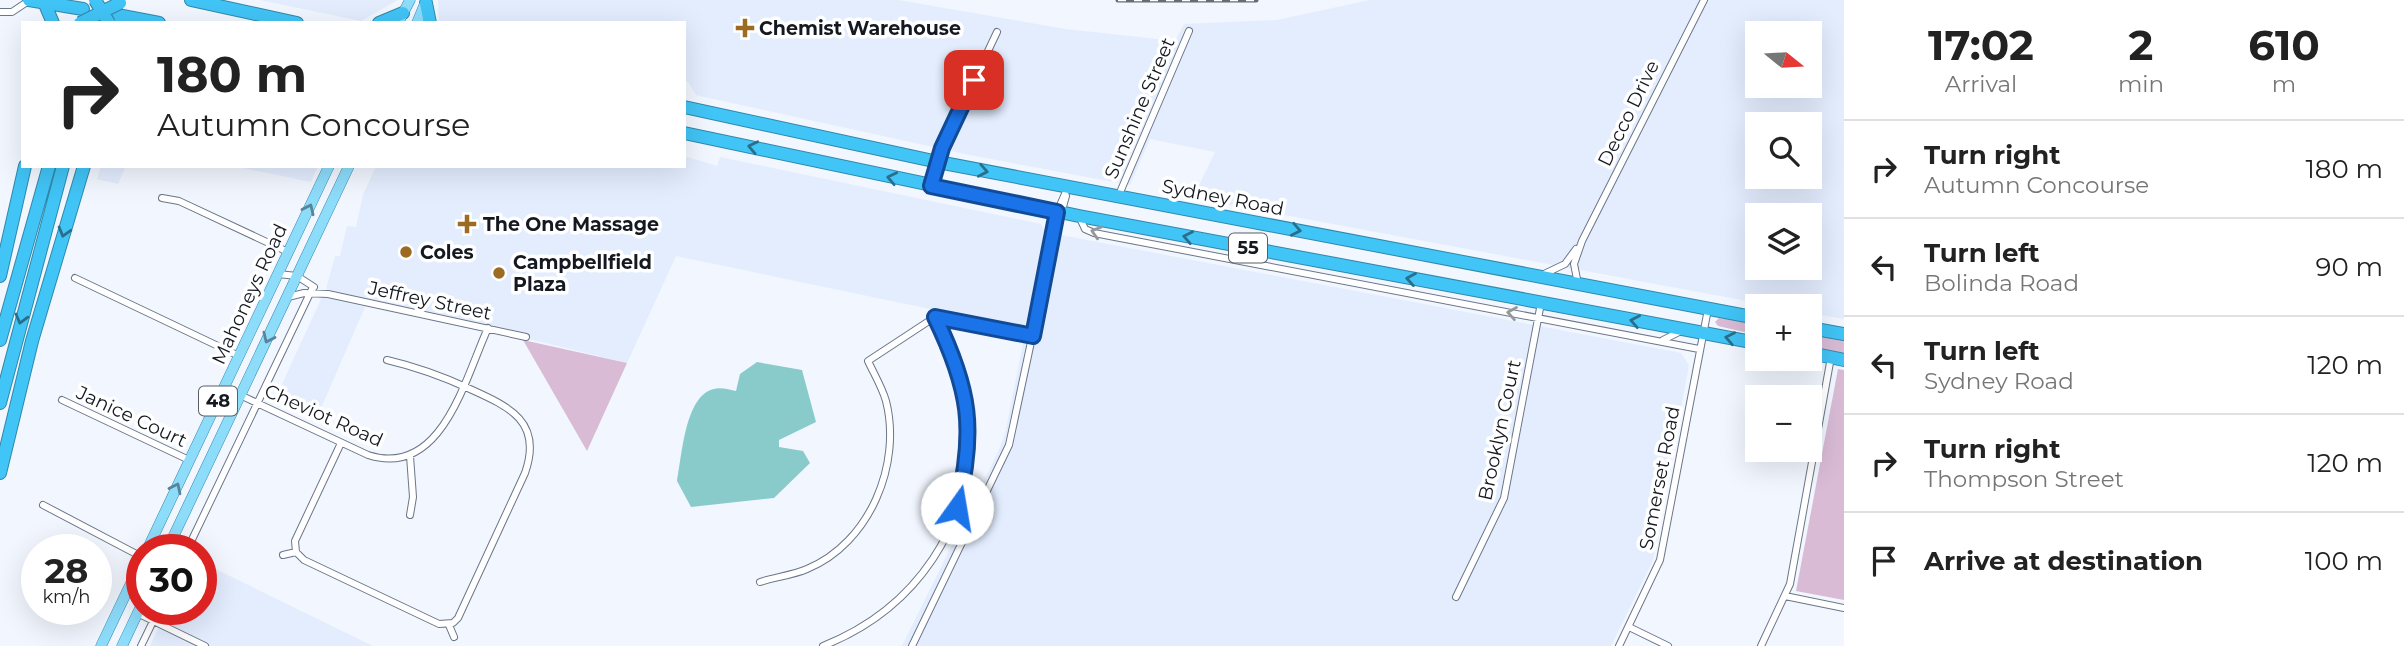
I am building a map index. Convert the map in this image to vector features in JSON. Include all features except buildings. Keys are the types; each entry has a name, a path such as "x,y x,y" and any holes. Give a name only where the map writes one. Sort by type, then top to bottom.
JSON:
{"highway":[{"path":"30,0 112,7 136,19 148,21"},
{"path":"191,0 288,21"},
{"path":"44,2 52,21"},
{"path":"426,2 430,21"},
{"path":"84,21 112,7"},
{"path":"93,21 112,7"},
{"name":"Sydney Road","path":"686,107 938,162 1745,316"},
{"name":"55","path":"686,133 1079,216 1745,341"},
{"path":"0,276 25,168"},
{"path":"0,340 48,168"},
{"path":"0,403 62,168"},
{"path":"0,473 32,341 83,168"},
{"path":"1822,330 1844,334"}],"main road":[{"path":"400,18 410,0"},
{"path":"418,21 426,2"},
{"name":"Mahoneys Road","path":"154,534 328,168"},
{"name":"Mahoneys Road","path":"175,534 348,168"},
{"path":"101,646 126,592"},
{"path":"120,605 126,606"},
{"path":"122,646 131,625"}],"street":[{"path":"0,12 12,12 30,0"},
{"name":"Decco Drive","path":"1578,284 1574,264 1582,241 1704,0"},
{"name":"Sunshine Street","path":"1118,197 1189,31"},
{"path":"931,186 938,162 998,32"},
{"path":"912,646 1009,444 1053,239 1068,187"},
{"path":"162,198 179,201 288,252"},
{"path":"1079,216 1085,229 1094,233 1699,349"},
{"name":"Decco Drive","path":"1535,276 1562,266 1582,241"},
{"path":"1306,275 1309,260"},
{"path":"278,274 298,276"},
{"name":"Jeffrey Street","path":"298,276 312,290 526,337"},
{"path":"75,278 239,356"},
{"path":"288,297 312,290"},
{"path":"195,534 312,290"},
{"name":"Brooklyn Court","path":"1456,597 1504,498 1541,303"},
{"name":"Somerset Road","path":"1619,646 1660,560 1708,309"},
{"path":"761,582 807,569 829,556 867,517 885,473 889,428 883,391 868,362 935,317 1033,336"},
{"path":"823,646 852,635 903,598 941,548 957,508 966,469 969,425 955,359 935,317"},
{"path":"410,515 413,497 410,456 429,445 439,434 488,328"},
{"path":"1660,341 1674,338 1683,330"},
{"path":"1761,646 1786,596 1838,359"},
{"path":"387,360 428,370 503,404 518,416 529,436 530,453 525,473 458,618 449,625"},
{"name":"Cheviot Road","path":"240,395 380,459 410,456"},
{"name":"Janice Court","path":"62,400 189,460"},
{"path":"341,443 295,541 296,552 304,559 426,619 449,625"},
{"path":"43,505 126,549"},
{"path":"283,555 296,552"},
{"path":"1786,596 1844,608"},
{"path":"141,646 151,625"},
{"path":"161,625 205,646"},
{"path":"449,625 454,637"},
{"path":"1629,627 1668,646"}],"shaded area":[{"path":"260,0 398,0 361,21"},
{"path":"438,0 898,0 1065,29 1175,41 1184,24 1277,20 1370,0 1844,0 1844,319 1822,315 1822,294 1745,294 1745,301 1193,198 1215,152 1150,139 1130,185 970,155 696,95 686,82 686,21 439,21"},
{"path":"686,157 717,166 720,157 1041,224 1045,232 1681,353 1689,365 1653,560 1611,646 902,646 998,452 1005,434 1026,329 676,256 627,363 326,289 335,256 340,256 347,226 356,227 363,195 375,168 686,168"},
{"path":"100,168 125,168 118,184 97,179"},
{"path":"243,168 317,168 311,182"},
{"path":"322,297 365,307 318,415 277,395"},
{"path":"1719,318 1745,321 1745,332 1718,326 1715,322"},
{"path":"1822,335 1844,339 1844,354 1822,350"},
{"path":"523,340 627,363 587,451"},
{"path":"757,362 802,370 816,422 779,440 779,447 803,451 810,463 774,498 691,507 677,481 683,442 691,414 704,394 717,388 736,391 740,374"},
{"path":"1838,369 1844,370 1844,600 1796,591"},
{"path":"217,570 373,646 150,646 160,625 217,625"}],"railway":[{"path":"1118,0 1256,0"}],"place":[{"name":"Chemist Warehouse","path":"745,28"},
{"name":"The One Massage","path":"467,224"},
{"name":"Coles","path":"406,252"},
{"name":"Campbellfield Plaza","path":"499,273"}],"route":[{"path":"957,508 966,469 969,425 965,394 955,359 935,317 1033,336 1057,212 931,186 942,148 974,80"}]}
